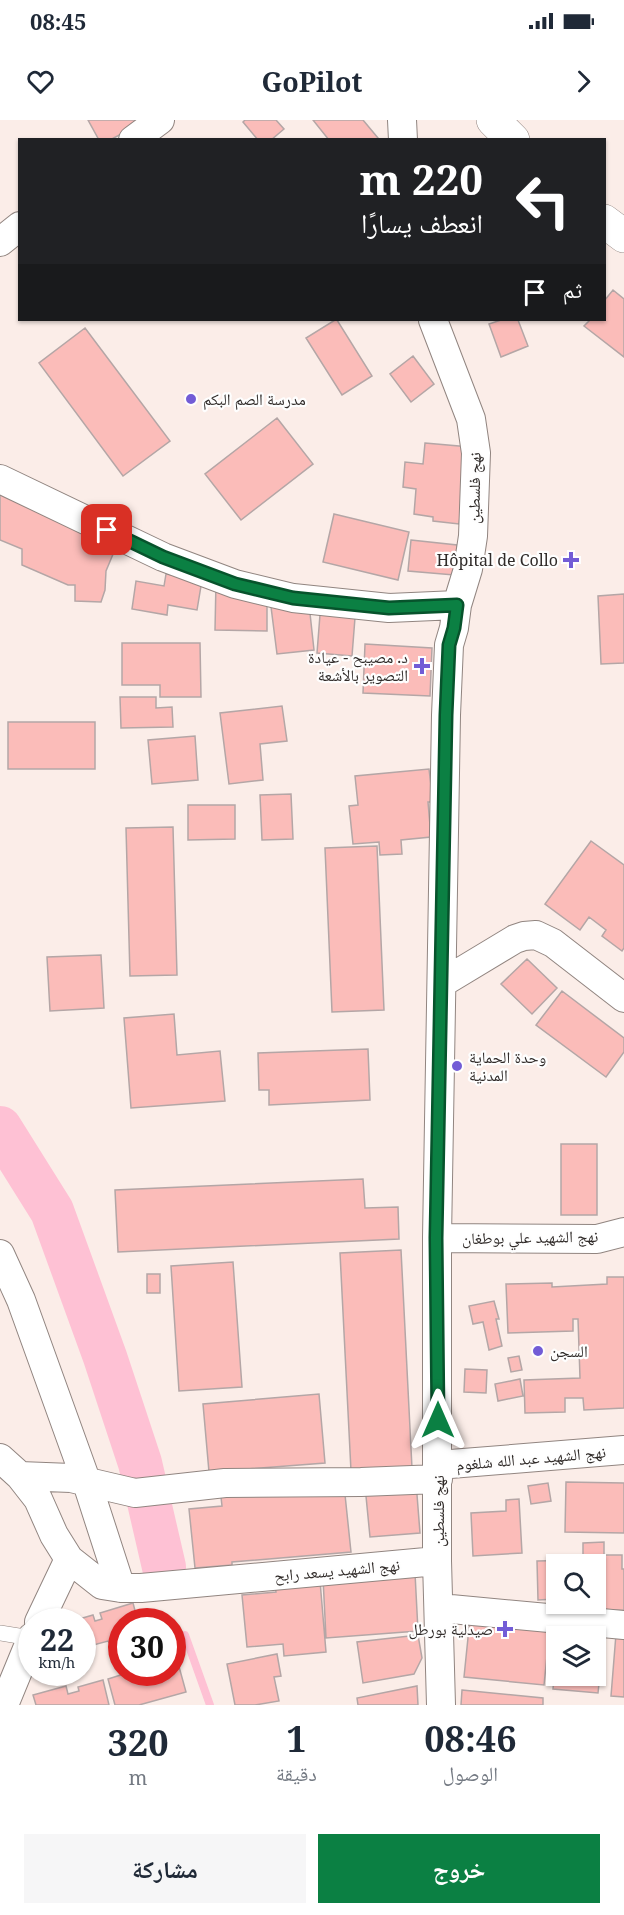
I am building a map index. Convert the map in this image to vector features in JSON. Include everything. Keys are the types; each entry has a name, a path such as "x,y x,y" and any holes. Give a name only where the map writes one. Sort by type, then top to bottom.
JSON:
{"street":[{"path":"135,138 160,120"},
{"path":"402,120 403,138"},
{"path":"493,120 511,138"},
{"path":"606,222 624,236"},
{"path":"0,242 18,228"},
{"name":"نهج فلسطين","path":"434,321 471,419 476,453 473,536 468,569 457,605 449,645 446,715 436,1238 437,1562 441,1705"},
{"path":"0,479 163,557 235,584 293,598 389,608 457,605"},
{"path":"442,983 515,939 536,935 553,943 624,998"},
{"name":"نهج الشهيد علي بوطغان","path":"436,1238 597,1239 624,1232"},
{"path":"0,1254 21,1300 87,1483 131,1588 102,1585 69,1559 54,1535 38,1499 10,1467"},
{"name":"نهج الشهيد عبد الله شلغوم","path":"10,1467 143,1492 225,1483 361,1482 624,1450"},
{"path":"46,1608 69,1559"},
{"name":"نهج الشهيد يسعد رابح","path":"131,1588 437,1562"},
{"path":"440,1608 624,1625"},
{"path":"4,1705 18,1670"}],"lane":[{"path":"0,1633 18,1636"}],"building":[{"path":"88,120 143,120 144,122 114,138 98,138"},
{"path":"245,120 276,120 284,129 273,138 256,138 243,122"},
{"path":"313,120 363,120 378,138 327,138"},
{"path":"613,290 624,299 624,357 584,326 589,321 606,321 606,299"},
{"path":"333,321 338,321 372,376 342,395 306,338"},
{"path":"498,321 518,321 528,346 501,357 489,324"},
{"path":"85,328 170,441 123,476 39,363"},
{"path":"413,356 434,384 411,402 390,374"},
{"path":"277,418 313,464 241,520 205,474"},
{"path":"425,443 470,447 459,524 433,521 433,517 414,514 416,489 403,487 405,462 423,464"},
{"path":"0,489 119,540 106,571 105,590 101,602 75,601 75,585 68,585 22,565 22,549 0,540"},
{"path":"334,514 409,532 398,580 323,562"},
{"path":"411,540 457,545 454,575 408,571"},
{"path":"166,574 202,580 197,610 168,605 167,615 132,609 136,581 164,586"},
{"path":"216,582 267,593 267,631 215,630"},
{"path":"624,594 624,663 601,664 598,596"},
{"path":"308,595 314,650 277,654 270,599"},
{"path":"321,602 356,605 352,656 317,653"},
{"path":"122,643 200,643 201,697 160,697 160,685 122,685"},
{"path":"365,644 432,648 430,696 363,693"},
{"path":"120,697 156,697 156,708 172,707 173,727 121,728"},
{"path":"282,706 287,741 260,744 263,780 229,784 220,713"},
{"path":"8,722 95,722 95,769 8,769"},
{"path":"195,736 198,780 152,784 148,740"},
{"path":"429,769 433,802 428,802 431,837 401,840 402,854 380,855 379,842 353,844 349,806 358,805 355,776"},
{"path":"291,794 293,839 262,840 260,795"},
{"path":"188,805 235,805 235,839 188,840"},
{"path":"173,827 177,975 130,976 126,828"},
{"path":"591,841 624,865 624,948 622,951 602,936 606,930 589,917 580,930 545,904"},
{"path":"377,846 384,1010 332,1012 325,848"},
{"path":"101,955 104,1008 50,1011 47,957"},
{"path":"527,959 557,988 532,1014 501,984"},
{"path":"562,991 624,1038 624,1052 606,1077 536,1025"},
{"path":"174,1014 177,1055 220,1051 225,1101 131,1108 124,1018"},
{"path":"368,1049 370,1100 269,1105 269,1090 259,1090 258,1053"},
{"path":"561,1144 597,1144 597,1215 561,1215"},
{"path":"363,1179 365,1208 398,1207 399,1239 118,1252 115,1190"},
{"path":"401,1250 412,1468 351,1471 340,1253"},
{"path":"233,1262 242,1387 179,1391 171,1266"},
{"path":"147,1274 160,1274 160,1293 147,1293"},
{"path":"607,1277 624,1277 624,1408 584,1410 583,1398 565,1398 565,1412 525,1413 524,1380 580,1378 578,1319 573,1319 573,1331 508,1333 506,1284 552,1283 552,1287 607,1284"},
{"path":"494,1301 502,1346 489,1350 483,1322 473,1324 469,1306"},
{"path":"519,1356 522,1370 511,1372 508,1358"},
{"path":"465,1369 487,1370 486,1393 464,1392"},
{"path":"520,1379 523,1396 498,1401 495,1384"},
{"path":"319,1394 325,1463 209,1472 203,1404"},
{"path":"416,1482 420,1533 370,1537 365,1486"},
{"path":"566,1482 624,1483 624,1533 565,1532"},
{"path":"548,1483 551,1501 531,1504 528,1486"},
{"path":"344,1485 351,1552 232,1562 232,1565 195,1568 189,1509 222,1506 221,1497"},
{"path":"519,1499 522,1553 473,1556 471,1513 506,1511 506,1500"},
{"path":"604,1542 604,1554 583,1554 583,1543"},
{"path":"606,1555 622,1555 624,1610 606,1611"},
{"path":"537,1561 546,1561 546,1600 538,1600"},
{"path":"415,1573 418,1631 326,1638 323,1578"},
{"path":"320,1581 326,1652 284,1656 283,1644 247,1647 242,1595 276,1592 275,1585"},
{"path":"133,1603 134,1608 116,1608"},
{"path":"108,1611 108,1641 96,1644 96,1621 102,1619 100,1613"},
{"path":"470,1618 546,1627 544,1685 464,1677"},
{"path":"616,1634 624,1635 624,1697 611,1696"},
{"path":"418,1635 422,1658 414,1674 363,1683 357,1642"},
{"path":"277,1654 281,1676 274,1677 279,1701 255,1705 235,1705 227,1664"},
{"path":"103,1680 109,1705 36,1705 33,1695 66,1686 68,1694 79,1691 78,1687 96,1686 96,1682"},
{"path":"110,1686 184,1686 186,1692 139,1705 115,1705"},
{"path":"417,1686 418,1705 358,1705 357,1698"},
{"path":"553,1686 599,1686 598,1693 553,1689"},
{"path":"462,1690 543,1698 543,1705 461,1705"}],"waterway":[{"path":"0,1128 52,1211 105,1357 140,1463 164,1567"},
{"path":"186,1638 210,1705"}],"place":[{"name":"مدرسة الصم البكم","path":"191,399"},
{"name":"Hôpital de Collo","path":"571,560"},
{"name":"د. مصيبح - عيادة التصوير بالأشعة","path":"422,666"},
{"name":"وحدة الحماية المدنية","path":"457,1066"},
{"name":"السجن","path":"538,1351"},
{"name":"صيدلية بورطل","path":"505,1629"}],"route":[{"path":"107,530 163,557 235,584 293,598 389,608 457,605 449,645 446,715 436,1238 438,1420"}]}
